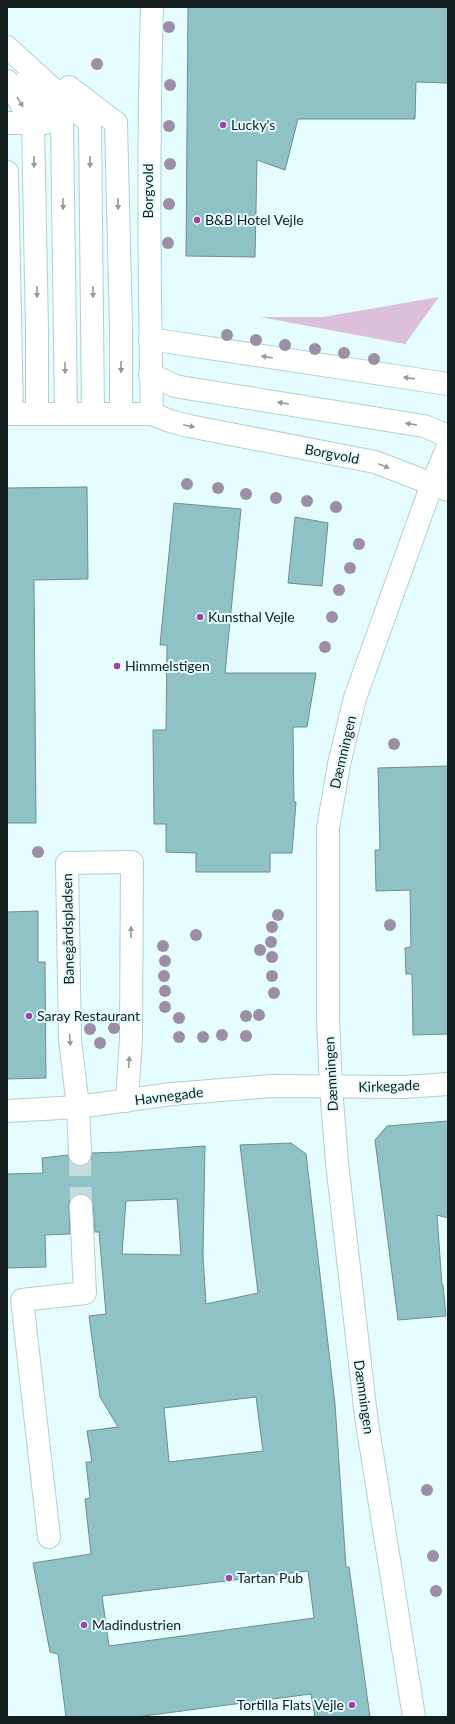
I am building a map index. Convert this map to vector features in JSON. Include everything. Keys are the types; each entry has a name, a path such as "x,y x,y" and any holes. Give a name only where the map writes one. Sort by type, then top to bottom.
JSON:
{"street":[{"name":"Borgvold","path":"152,7 148,120 148,275 152,414 189,426 375,462 440,487"},
{"path":"7,39 116,123"},
{"path":"7,47 90,123 93,414"},
{"path":"7,59 62,123 66,414"},
{"path":"7,81 33,123 37,414"},
{"path":"7,123 116,123 148,120"},
{"path":"116,123 121,328 121,414"},
{"path":"7,172 10,414 152,414"},
{"path":"150,339 448,384"},
{"path":"150,374 175,386 424,426 448,436"},
{"name":"Dæmningen","path":"414,1717 366,1416 339,1179 331,1087 328,1019 328,828 333,791 355,698 440,487 448,446"},
{"name":"Banegårdspladsen","path":"78,1108 70,1040 67,863 132,862 131,1039 127,1101"},
{"name":"Kirkegade","path":"331,1087 404,1087 448,1084"},
{"name":"Havnegade","path":"7,1111 78,1108 172,1094 271,1086 331,1087"},
{"path":"78,1108 80,1154"},
{"path":"49,1536 22,1300 85,1293 81,1206"}],"shaded area":[{"path":"439,297 405,344 260,317 323,317"}],"building":[{"path":"188,7 448,7 448,83 416,82 415,119 298,119 285,170 257,160 255,257 186,256"},
{"path":"87,487 88,579 34,580 36,823 7,823 7,488"},
{"path":"174,503 241,509 225,673 316,673 307,727 293,727 294,802 296,802 292,853 270,853 270,872 196,872 196,853 166,852 166,824 154,824 153,730 166,730 167,645 160,645"},
{"path":"295,517 328,523 322,586 288,583"},
{"path":"448,766 448,1034 413,1035 412,974 406,974 405,948 411,947 410,890 376,891 375,850 380,850 378,768"},
{"path":"38,911 38,962 45,962 46,1078 7,1079 7,912"},
{"path":"448,1121 448,1218 437,1215 442,1285 446,1316 398,1320 375,1140 387,1126"},
{"path":"291,1143 306,1154 335,1404 346,1567 349,1567 370,1717 315,1717 311,1694 136,1717 66,1717 58,1654 50,1652 33,1563 91,1554 85,1499 90,1498 86,1462 92,1462 87,1431 118,1427 100,1397 89,1316 106,1314 99,1232 95,1232 93,1205 91,1199 87,1195 75,1195 70,1200 69,1206 70,1234 45,1235 46,1267 7,1268 7,1174 43,1173 42,1158 68,1155 70,1161 74,1165 81,1166 87,1164 91,1160 92,1153 205,1146 203,1256 206,1304 258,1293 240,1145","holes":["177,1199 181,1255 122,1254 126,1201","256,1397 263,1451 169,1462 164,1408","308,1571 314,1618 109,1646 102,1596"]}],"tunnel":[{"path":"80,1154 81,1206"}],"place":[{"name":"Lucky's","path":"223,125"},
{"name":"B&B Hotel Vejle","path":"197,220"},
{"name":"Kunsthal Vejle","path":"200,617"},
{"name":"Himmelstigen","path":"117,666"},
{"name":"Saray Restaurant","path":"29,1016"},
{"name":"Tartan Pub","path":"229,1578"},
{"name":"Madindustrien","path":"84,1625"},
{"name":"Tortilla Flats Vejle","path":"352,1705"}]}
